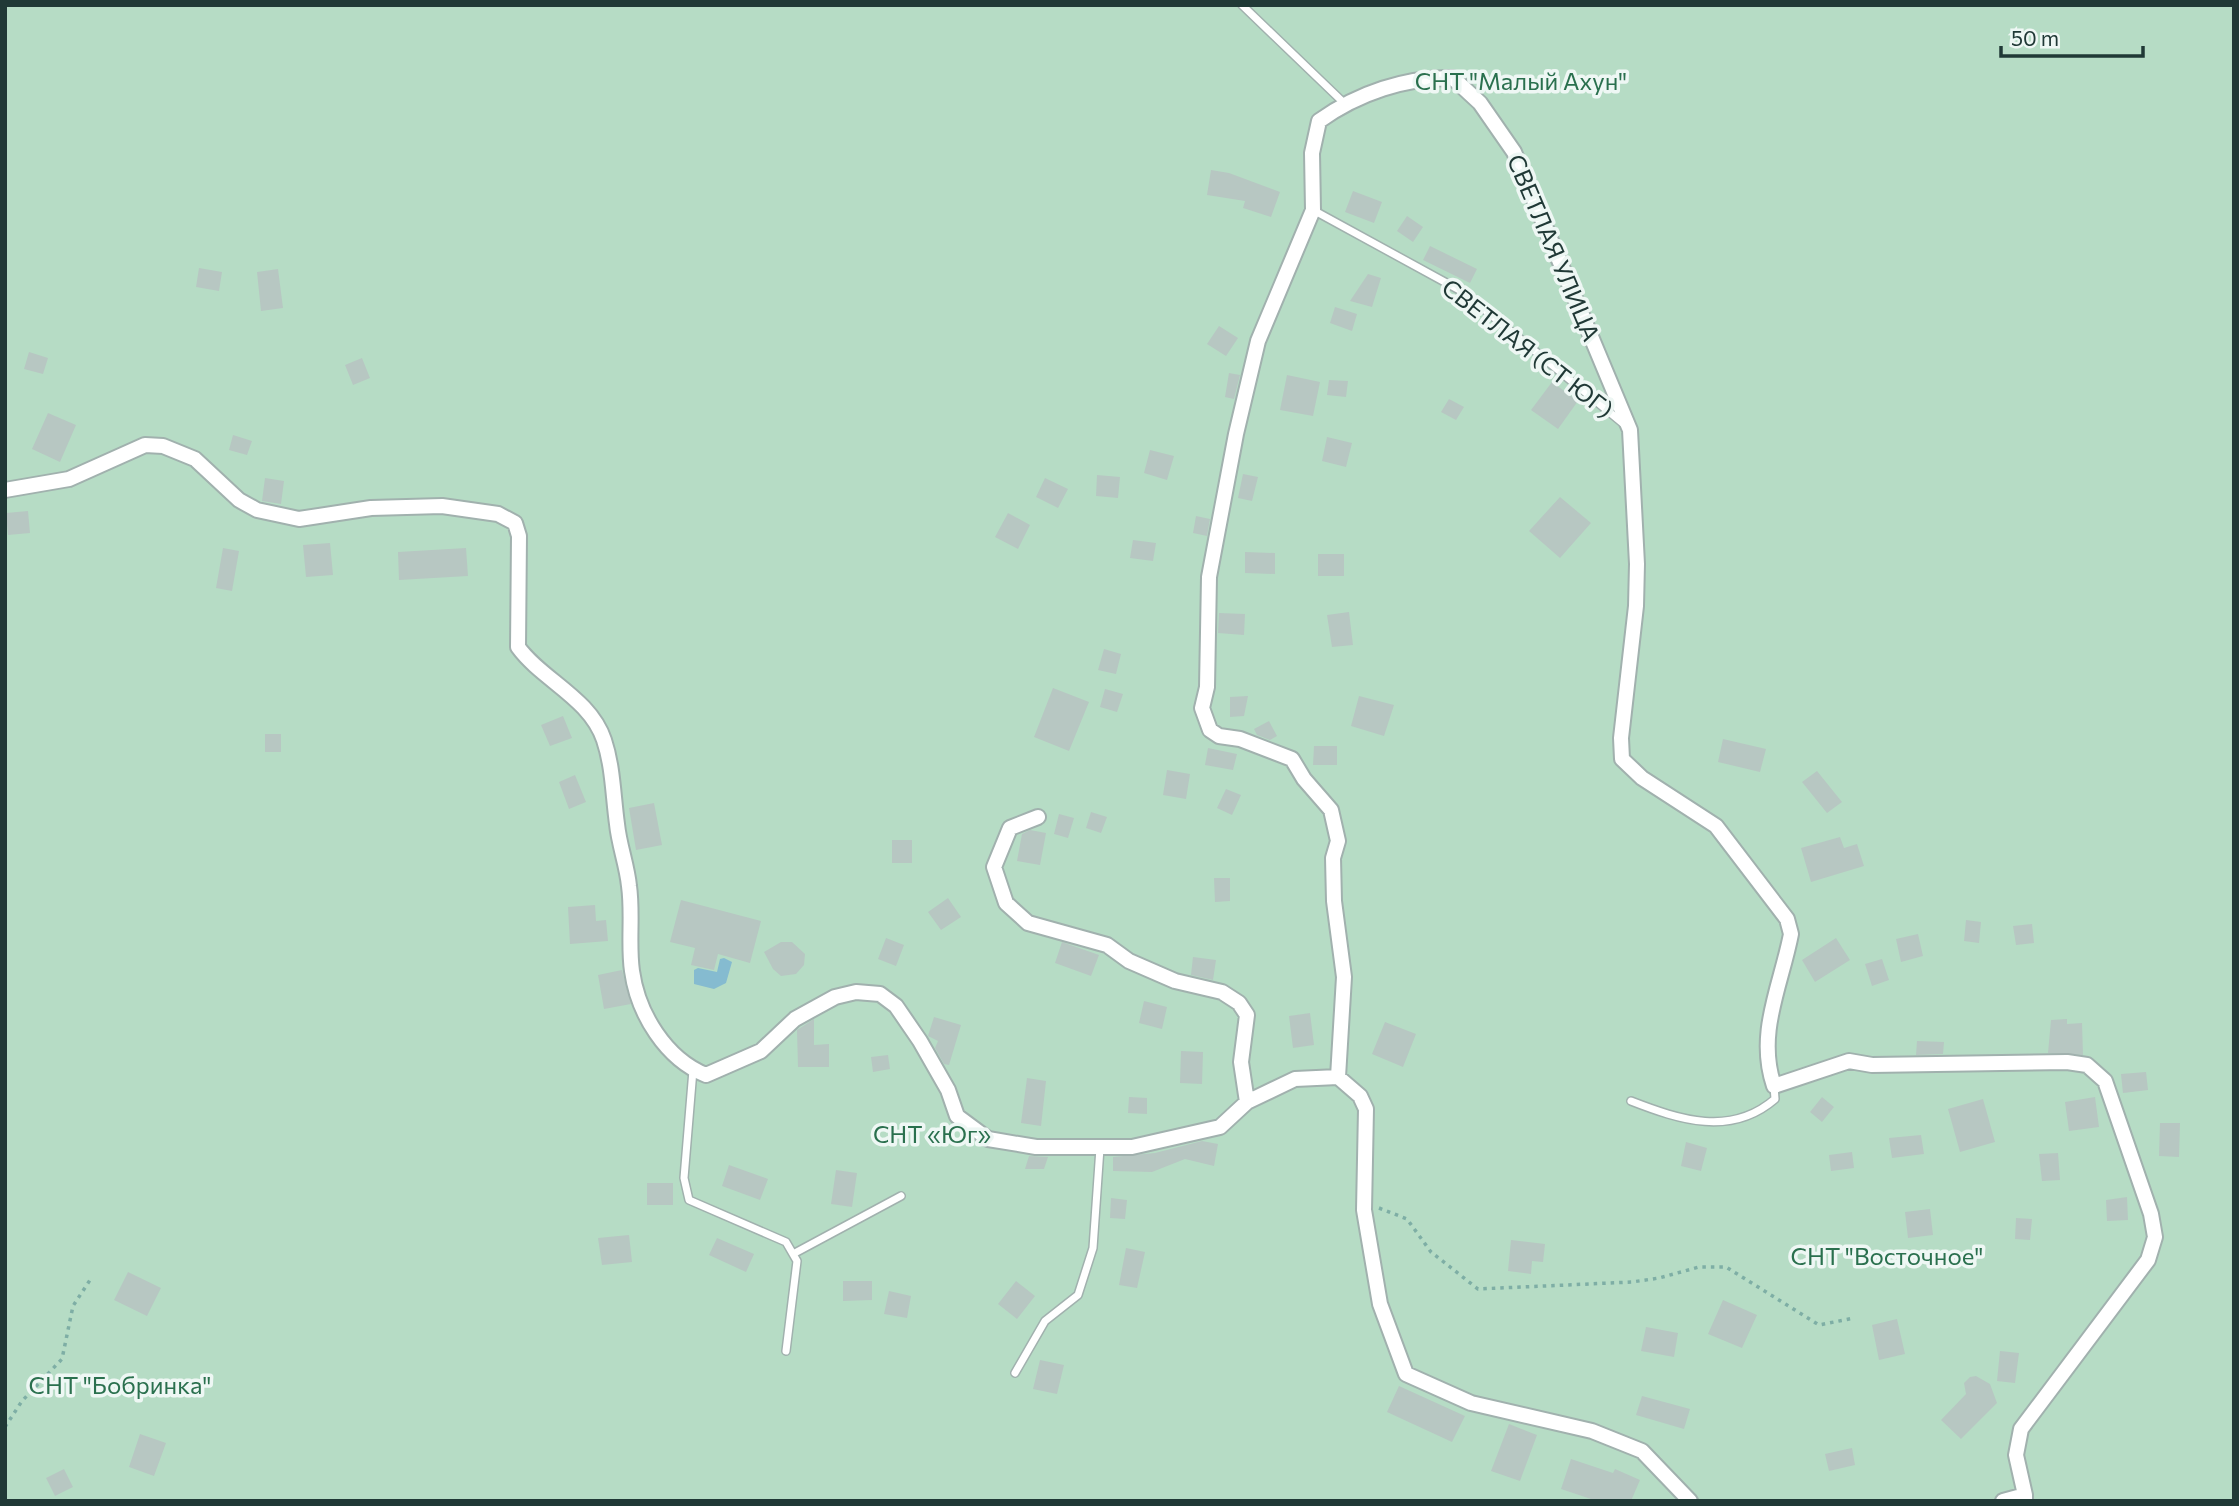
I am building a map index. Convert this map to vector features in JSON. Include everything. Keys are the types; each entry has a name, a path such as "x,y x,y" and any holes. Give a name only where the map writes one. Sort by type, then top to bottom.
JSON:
{"street":[{"name":"СВЕТЛАЯ УЛИЦА","path":"1338,1077 1344,977 1334,901 1333,858 1338,841 1331,810 1304,779 1292,759 1240,739 1219,736 1210,730 1202,708 1207,687 1209,577 1236,434 1258,341 1313,210 1312,153 1319,121 1344,103 1395,85 1430,77 1453,78 1480,103 1514,152 1630,429 1637,565 1636,606 1621,738 1622,759 1642,778 1716,826 1787,919 1791,934 1767,1032 1766,1063 1774,1086"},
{"path":"5,490 69,479 145,445 163,446 195,459 239,500 257,510 299,519 371,508 442,506 498,514 515,523 519,536 518,647 527,659 576,699 603,736 611,768 617,827 629,884 632,972 647,1019 670,1052 693,1070 706,1075 761,1051 795,1018 835,997 856,992 880,994 896,1006 920,1041 948,1090 957,1116 988,1139 1036,1147 1132,1147 1220,1127 1247,1102 1295,1079 1338,1077 1360,1096 1366,1109 1364,1210 1380,1304 1406,1374 1471,1403 1592,1431 1642,1451 1690,1501"},
{"path":"1038,817 1010,828 994,867 1006,904 1028,923 1107,945 1129,961 1175,981 1222,992 1239,1003 1247,1015 1241,1062 1247,1102"},
{"path":"1774,1086 1849,1061 1872,1065 2067,1062 2087,1065 2105,1081 2151,1214 2155,1237 2148,1260 2021,1429 2016,1455 2025,1498 2003,1501"}],"lane":[{"path":"1242,5 1344,103"},
{"name":"СВЕТЛАЯ (СТ ЮГ)","path":"1313,210 1463,292 1630,429"},
{"path":"693,1070 684,1178 689,1200 786,1242 797,1261 786,1352"},
{"path":"1631,1101 1682,1120 1728,1121 1758,1114 1775,1100 1774,1086"},
{"path":"1015,1373 1045,1321 1078,1295 1093,1248 1100,1148"},
{"path":"793,1254 901,1196"}],"path":[{"path":"1364,1210 1374,1206 1407,1219 1431,1252 1478,1289 1632,1282 1699,1267 1726,1267 1819,1325 1854,1318"},
{"path":"5,1427 22,1401 62,1359 73,1306 92,1277"}],"green space":[{"path":"5,5 2234,5 2234,1501 5,1501"}],"water":[{"path":"720,959 732,962 726,983 714,989 694,984 694,970 698,968 717,972"}],"building":[{"path":"1211,170 1229,173 1280,192 1271,217 1243,208 1245,201 1207,195"},
{"path":"1353,191 1382,202 1374,223 1345,212"},
{"path":"1407,216 1423,227 1413,242 1397,231"},
{"path":"1430,246 1477,269 1470,283 1423,260"},
{"path":"199,268 222,272 219,291 196,287"},
{"path":"278,269 283,308 261,311 257,272"},
{"path":"1368,274 1381,278 1372,307 1350,301"},
{"path":"1335,307 1357,314 1352,331 1330,323"},
{"path":"1219,326 1238,338 1226,356 1207,344"},
{"path":"29,352 48,358 43,374 24,369"},
{"path":"362,358 370,378 353,385 345,365"},
{"path":"1229,373 1240,375 1234,399 1225,397"},
{"path":"1287,375 1320,382 1313,416 1280,410"},
{"path":"1329,380 1348,381 1346,397 1327,395"},
{"path":"1552,382 1578,401 1558,429 1531,410"},
{"path":"1449,399 1464,407 1456,420 1441,412"},
{"path":"48,413 76,425 60,462 32,449"},
{"path":"233,435 252,441 247,455 229,450"},
{"path":"1327,437 1352,443 1346,467 1322,461"},
{"path":"1150,450 1174,456 1167,480 1144,473"},
{"path":"1243,474 1258,477 1252,501 1238,498"},
{"path":"1097,475 1120,477 1118,498 1096,496"},
{"path":"265,478 284,481 281,504 262,501"},
{"path":"1045,478 1068,489 1058,508 1036,497"},
{"path":"1560,497 1591,523 1560,558 1529,531"},
{"path":"28,511 30,533 8,535 6,513"},
{"path":"1008,513 1030,525 1018,549 995,537"},
{"path":"1196,516 1210,519 1207,536 1193,533"},
{"path":"1133,540 1156,543 1153,561 1130,558"},
{"path":"330,543 333,575 306,577 303,545"},
{"path":"223,548 239,551 232,591 216,588"},
{"path":"466,548 468,576 399,580 398,552"},
{"path":"1245,552 1275,553 1275,574 1245,573"},
{"path":"1318,554 1344,554 1344,576 1318,576"},
{"path":"1349,612 1353,645 1332,647 1327,615"},
{"path":"1219,613 1245,614 1244,635 1218,633"},
{"path":"1104,649 1121,654 1116,674 1098,670"},
{"path":"1053,688 1089,702 1069,751 1034,737"},
{"path":"1105,689 1123,694 1117,712 1100,707"},
{"path":"1248,696 1244,716 1230,717 1230,697"},
{"path":"1359,696 1394,705 1384,736 1351,726"},
{"path":"563,716 572,738 550,746 541,725"},
{"path":"1269,721 1277,736 1270,740 1257,735 1254,729"},
{"path":"265,734 281,734 281,752 265,752"},
{"path":"1723,739 1766,749 1760,772 1718,762"},
{"path":"1314,746 1337,746 1337,765 1313,765"},
{"path":"1208,748 1237,754 1233,770 1205,765"},
{"path":"1167,770 1190,774 1186,799 1163,795"},
{"path":"1817,771 1842,802 1827,813 1802,782"},
{"path":"575,775 586,802 569,809 559,782"},
{"path":"1226,789 1241,795 1232,815 1217,808"},
{"path":"654,803 662,845 636,850 629,808"},
{"path":"1091,812 1107,817 1101,833 1086,828"},
{"path":"1059,814 1074,818 1068,838 1054,834"},
{"path":"1030,830 1046,833 1040,865 1017,861 1022,834"},
{"path":"1840,837 1844,848 1857,844 1864,866 1811,882 1801,848"},
{"path":"892,840 912,840 912,863 892,863"},
{"path":"1214,878 1230,878 1230,901 1215,902"},
{"path":"948,898 961,917 941,930 928,912"},
{"path":"681,900 761,921 750,963 718,954 714,970 691,965 695,948 670,942"},
{"path":"595,905 596,921 606,920 608,941 570,944 568,907"},
{"path":"1966,920 1981,922 1979,943 1964,941"},
{"path":"2032,924 2034,943 2016,945 2013,926"},
{"path":"1918,934 1923,956 1901,962 1896,939"},
{"path":"886,938 904,945 896,966 878,959"},
{"path":"1836,938 1850,960 1815,982 1802,960"},
{"path":"781,942 792,942 805,954 804,965 796,974 781,976 773,969 764,952"},
{"path":"1062,942 1099,955 1091,976 1055,963"},
{"path":"1193,957 1216,960 1213,980 1191,975"},
{"path":"1882,959 1889,980 1872,986 1865,964"},
{"path":"622,970 631,1004 604,1009 598,975"},
{"path":"1144,1001 1167,1007 1162,1029 1139,1023"},
{"path":"1310,1013 1314,1045 1293,1048 1289,1016"},
{"path":"934,1017 961,1025 949,1065 944,1064 935,1048 938,1041 928,1036"},
{"path":"814,1019 814,1045 829,1044 829,1067 798,1067 797,1030"},
{"path":"2067,1019 2067,1024 2082,1023 2083,1055 2048,1053 2051,1020"},
{"path":"1385,1022 1416,1034 1403,1067 1372,1054"},
{"path":"1917,1041 1944,1042 1943,1054 1916,1055"},
{"path":"1181,1051 1203,1052 1202,1084 1180,1083"},
{"path":"888,1055 890,1069 873,1072 871,1057"},
{"path":"2146,1072 2148,1090 2123,1093 2121,1074"},
{"path":"1027,1078 1046,1081 1041,1126 1021,1123"},
{"path":"1129,1097 1147,1098 1147,1114 1128,1113"},
{"path":"1822,1097 1834,1107 1822,1122 1810,1112"},
{"path":"2095,1097 2099,1127 2069,1131 2065,1102"},
{"path":"1983,1099 1995,1142 1960,1152 1948,1109"},
{"path":"2160,1123 2180,1123 2179,1157 2159,1156"},
{"path":"1921,1135 1924,1154 1892,1158 1889,1138"},
{"path":"1202,1141 1218,1144 1214,1166 1185,1159 1152,1172 1113,1171 1113,1157 1155,1153"},
{"path":"1686,1142 1707,1148 1701,1171 1681,1166"},
{"path":"1852,1152 1854,1168 1831,1171 1829,1155"},
{"path":"2058,1153 2060,1180 2042,1181 2039,1154"},
{"path":"1029,1156 1048,1157 1044,1169 1025,1169"},
{"path":"729,1165 768,1179 760,1200 722,1186"},
{"path":"836,1170 857,1173 852,1207 831,1204"},
{"path":"647,1183 673,1183 673,1205 647,1205"},
{"path":"2127,1197 2128,1220 2107,1221 2106,1200"},
{"path":"1111,1198 1127,1200 1125,1219 1110,1218"},
{"path":"1930,1209 1933,1235 1908,1238 1905,1212"},
{"path":"2016,1218 2032,1219 2030,1240 2015,1239"},
{"path":"629,1235 632,1262 602,1265 598,1238"},
{"path":"717,1238 754,1254 746,1272 709,1255"},
{"path":"1511,1240 1545,1244 1543,1262 1532,1261 1531,1274 1508,1271"},
{"path":"1126,1248 1145,1252 1137,1288 1119,1285"},
{"path":"128,1272 161,1288 147,1316 114,1300"},
{"path":"843,1281 872,1281 872,1300 843,1301"},
{"path":"1016,1281 1035,1296 1017,1319 998,1304"},
{"path":"889,1291 911,1296 907,1318 884,1314"},
{"path":"1723,1300 1757,1315 1742,1348 1708,1334"},
{"path":"1897,1319 1905,1354 1879,1360 1872,1325"},
{"path":"1646,1327 1678,1333 1674,1357 1641,1351"},
{"path":"2000,1351 2019,1353 2015,1383 1997,1381"},
{"path":"1040,1360 1064,1365 1057,1394 1033,1389"},
{"path":"1976,1376 1990,1384 1997,1403 1961,1439 1941,1420 1966,1394 1964,1383 1970,1377"},
{"path":"1399,1386 1465,1416 1452,1442 1387,1412"},
{"path":"1642,1396 1690,1409 1684,1429 1636,1415"},
{"path":"1509,1424 1537,1435 1520,1481 1491,1471"},
{"path":"140,1434 166,1443 154,1476 129,1467"},
{"path":"1852,1448 1855,1465 1829,1471 1825,1454"},
{"path":"1571,1459 1613,1473 1615,1469 1640,1480 1631,1501 1597,1501 1561,1489"},
{"path":"64,1469 73,1487 55,1496 46,1478"}],"park label":[{"name":"СНТ \"Малый Ахун\"","path":"1521,82"},
{"name":"СНТ «Юг»","path":"932,1135"},
{"name":"СНТ \"Восточное\"","path":"1887,1257"},
{"name":"СНТ \"Бобринка\"","path":"120,1386"}]}
